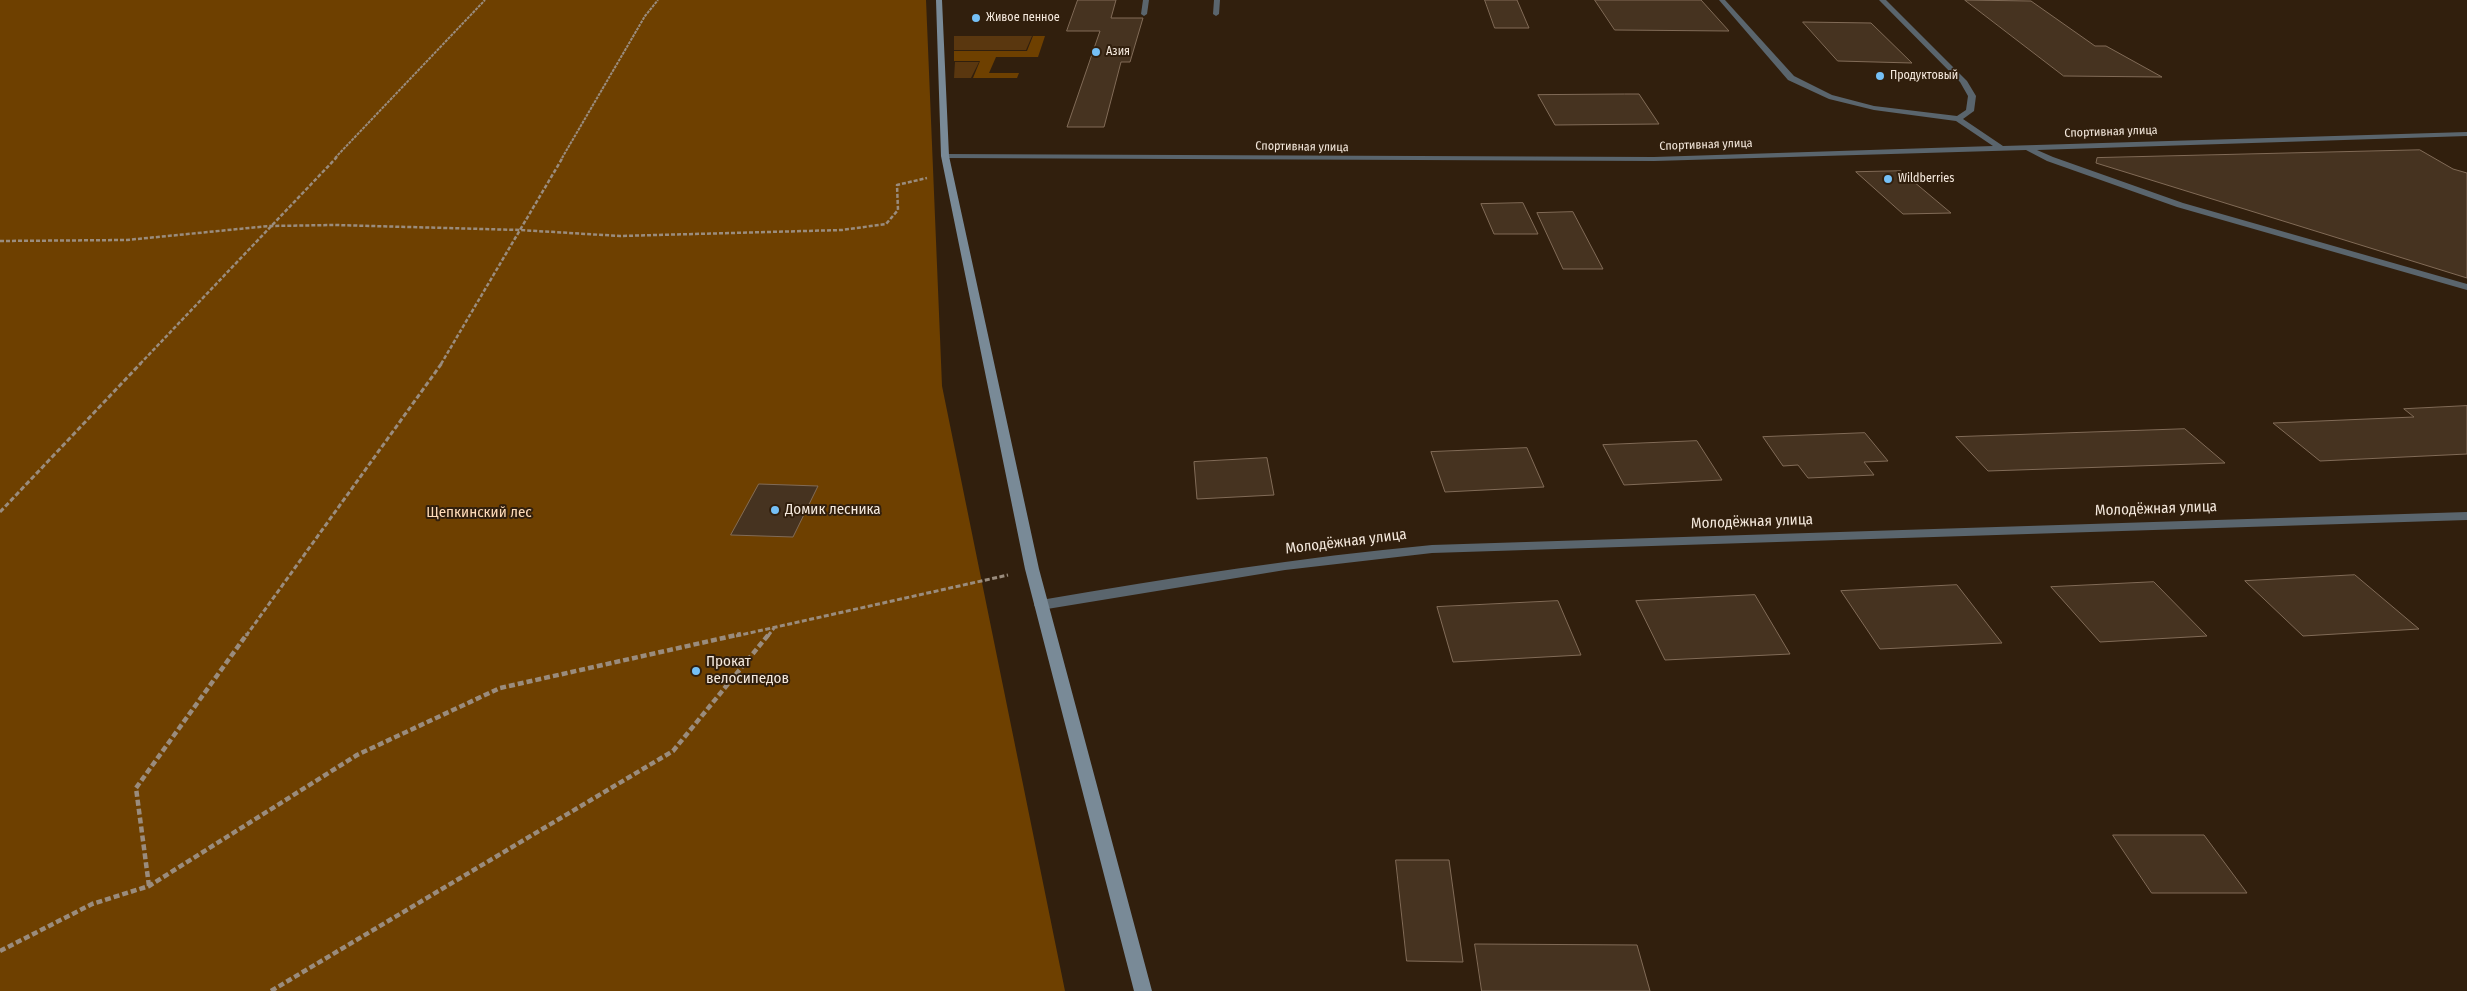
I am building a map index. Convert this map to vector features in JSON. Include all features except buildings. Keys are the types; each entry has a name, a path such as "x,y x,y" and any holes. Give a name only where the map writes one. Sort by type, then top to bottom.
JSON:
{"main road":[{"path":"939,0 945,156 1041,605 1143,991"}],"street":[{"path":"1144,14 1146,0"},
{"path":"1216,14 1217,0"},
{"path":"1722,0 1790,78 1829,96 1874,108 1958,119 2001,148"},
{"path":"1882,0 1963,81 1972,96 1970,110 1958,119"},
{"name":"Спортивная улица","path":"945,156 1654,159 2467,134"},
{"path":"2026,148 2050,159 2180,205 2467,287"},
{"name":"Молодёжная улица","path":"1041,605 1228,573 1374,554 1432,549 2467,516"}],"path":[{"path":"0,512 485,0"},
{"path":"149,886 136,788 445,359 645,16 658,0"},
{"path":"0,241 127,240 269,226 335,225 520,230 620,236 851,229 886,224 898,210 897,185 949,173"},
{"path":"0,951 92,904 149,886 357,755 500,688 983,581"},
{"path":"270,991 673,751 774,627"}],"shaded area":[{"path":"954,36 1032,36 1026,50 954,50"},
{"path":"955,62 979,62 971,78 954,78"}],"green space":[{"name":"Щепкинский лес","path":"0,0 926,0 942,386 1065,991 0,991"},
{"path":"1033,36 1045,36 1038,57 996,57 989,73 1019,73 1017,78 973,78 980,61 954,61 954,51 1027,51"}],"place":[{"name":"Живое пенное","path":"976,18"},
{"name":"Азия","path":"1096,52"},
{"name":"Продуктовый","path":"1880,76"},
{"name":"Wildberries","path":"1888,179"},
{"name":"Домик лесника","path":"775,510"},
{"name":"Прокат велосипедов","path":"696,671"}]}
